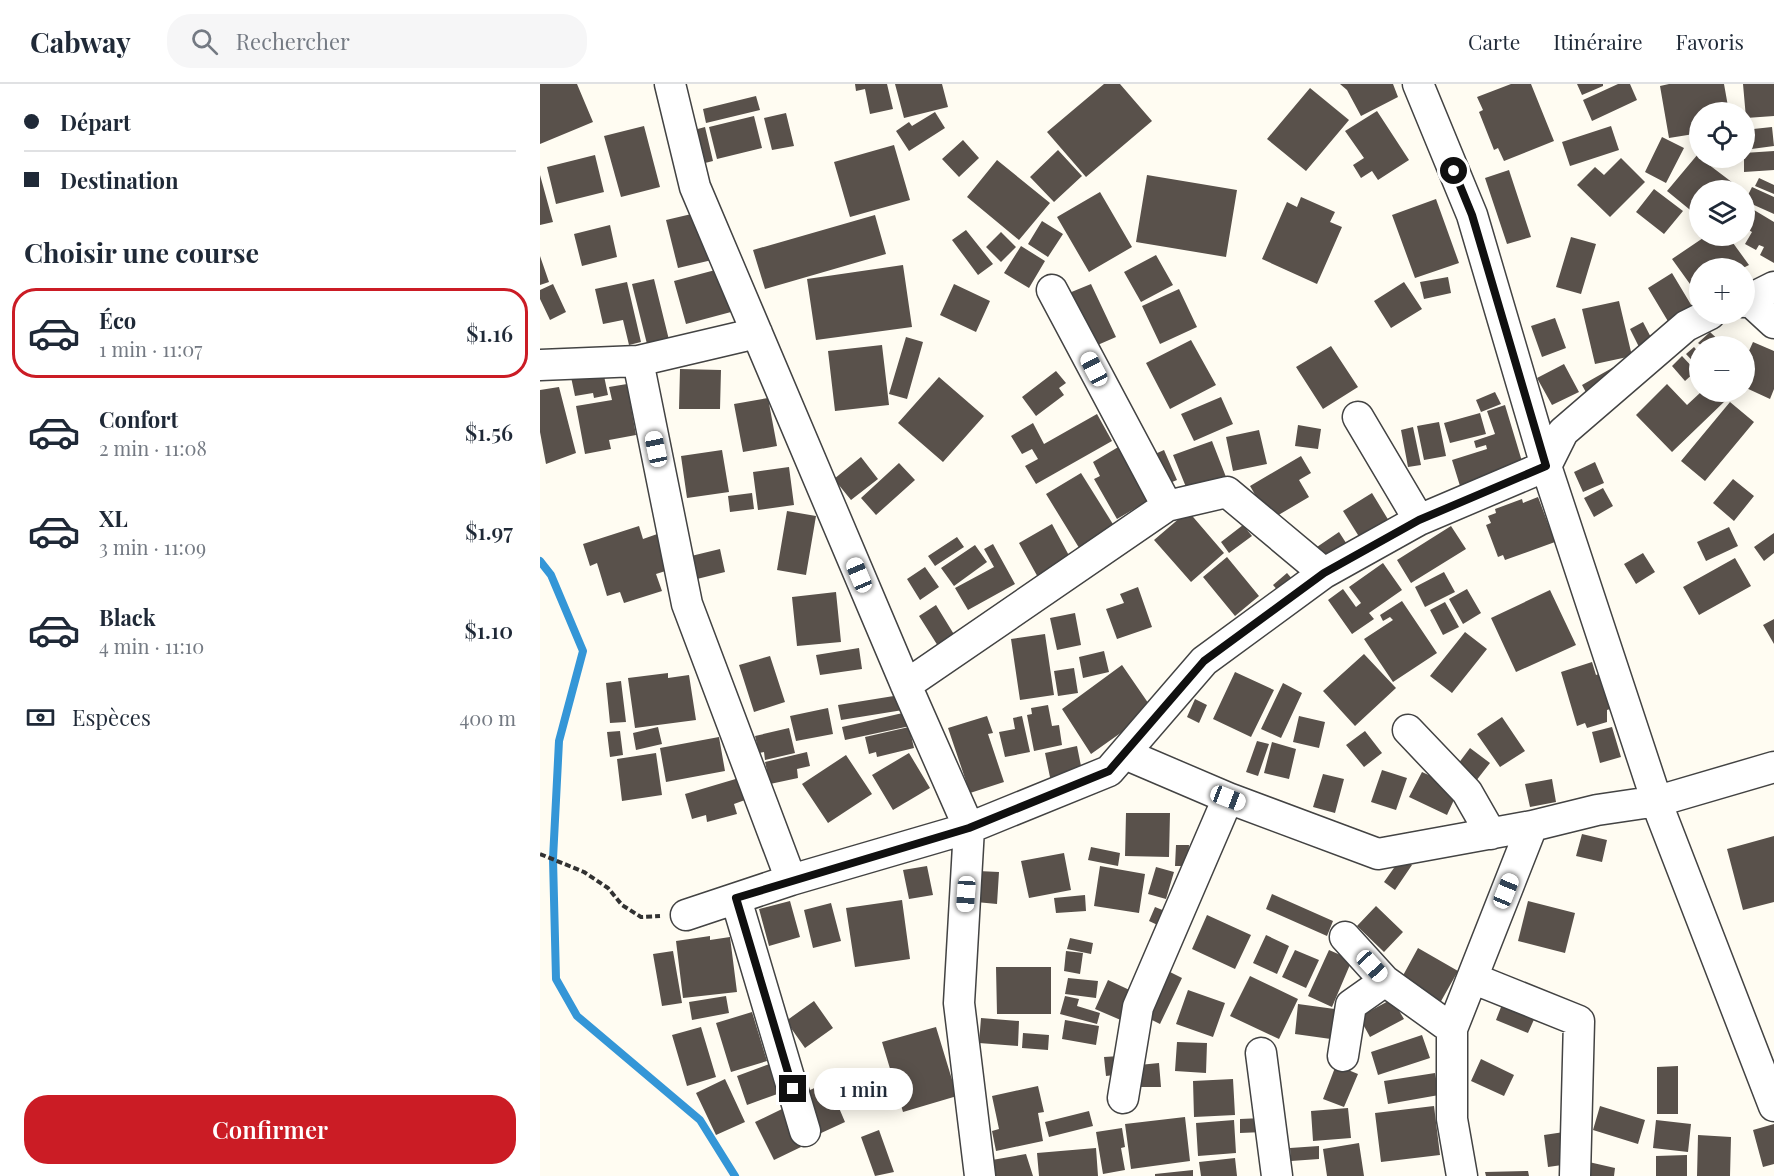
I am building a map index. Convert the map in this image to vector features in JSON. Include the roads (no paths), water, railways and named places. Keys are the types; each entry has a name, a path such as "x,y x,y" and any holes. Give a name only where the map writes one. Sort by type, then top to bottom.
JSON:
{"street":[{"path":"670,84 695,187 969,828 959,1003 980,1176"},
{"path":"1418,84 1472,215 1546,466 1661,814 1774,1106"},
{"path":"1052,290 1167,506"},
{"path":"1756,296 1774,322"},
{"path":"686,915 791,880 969,828 1109,771 1204,661 1324,573 1419,520 1546,466 1563,432 1690,324"},
{"path":"540,365 638,361 757,333"},
{"path":"638,361 687,604 791,880"},
{"path":"1358,417 1419,520"},
{"path":"906,685 1167,506 1227,492 1324,573"},
{"path":"1408,730 1467,792 1491,834"},
{"path":"1125,754 1228,798 1378,854 1532,826 1597,810 1658,801 1774,767"},
{"path":"1123,1098 1138,1007 1228,798"},
{"path":"1462,1176 1452,1119 1452,1029 1532,826"},
{"path":"736,898 805,1131"},
{"path":"1345,937 1386,981 1452,1029"},
{"path":"1472,978 1579,1021 1575,1176"},
{"path":"1343,1056 1351,1005 1386,981"},
{"path":"1261,1053 1277,1176"}],"waterway":[{"path":"540,561 551,575 583,651 559,741 553,859 556,979 577,1016 700,1120 735,1176"}]}
